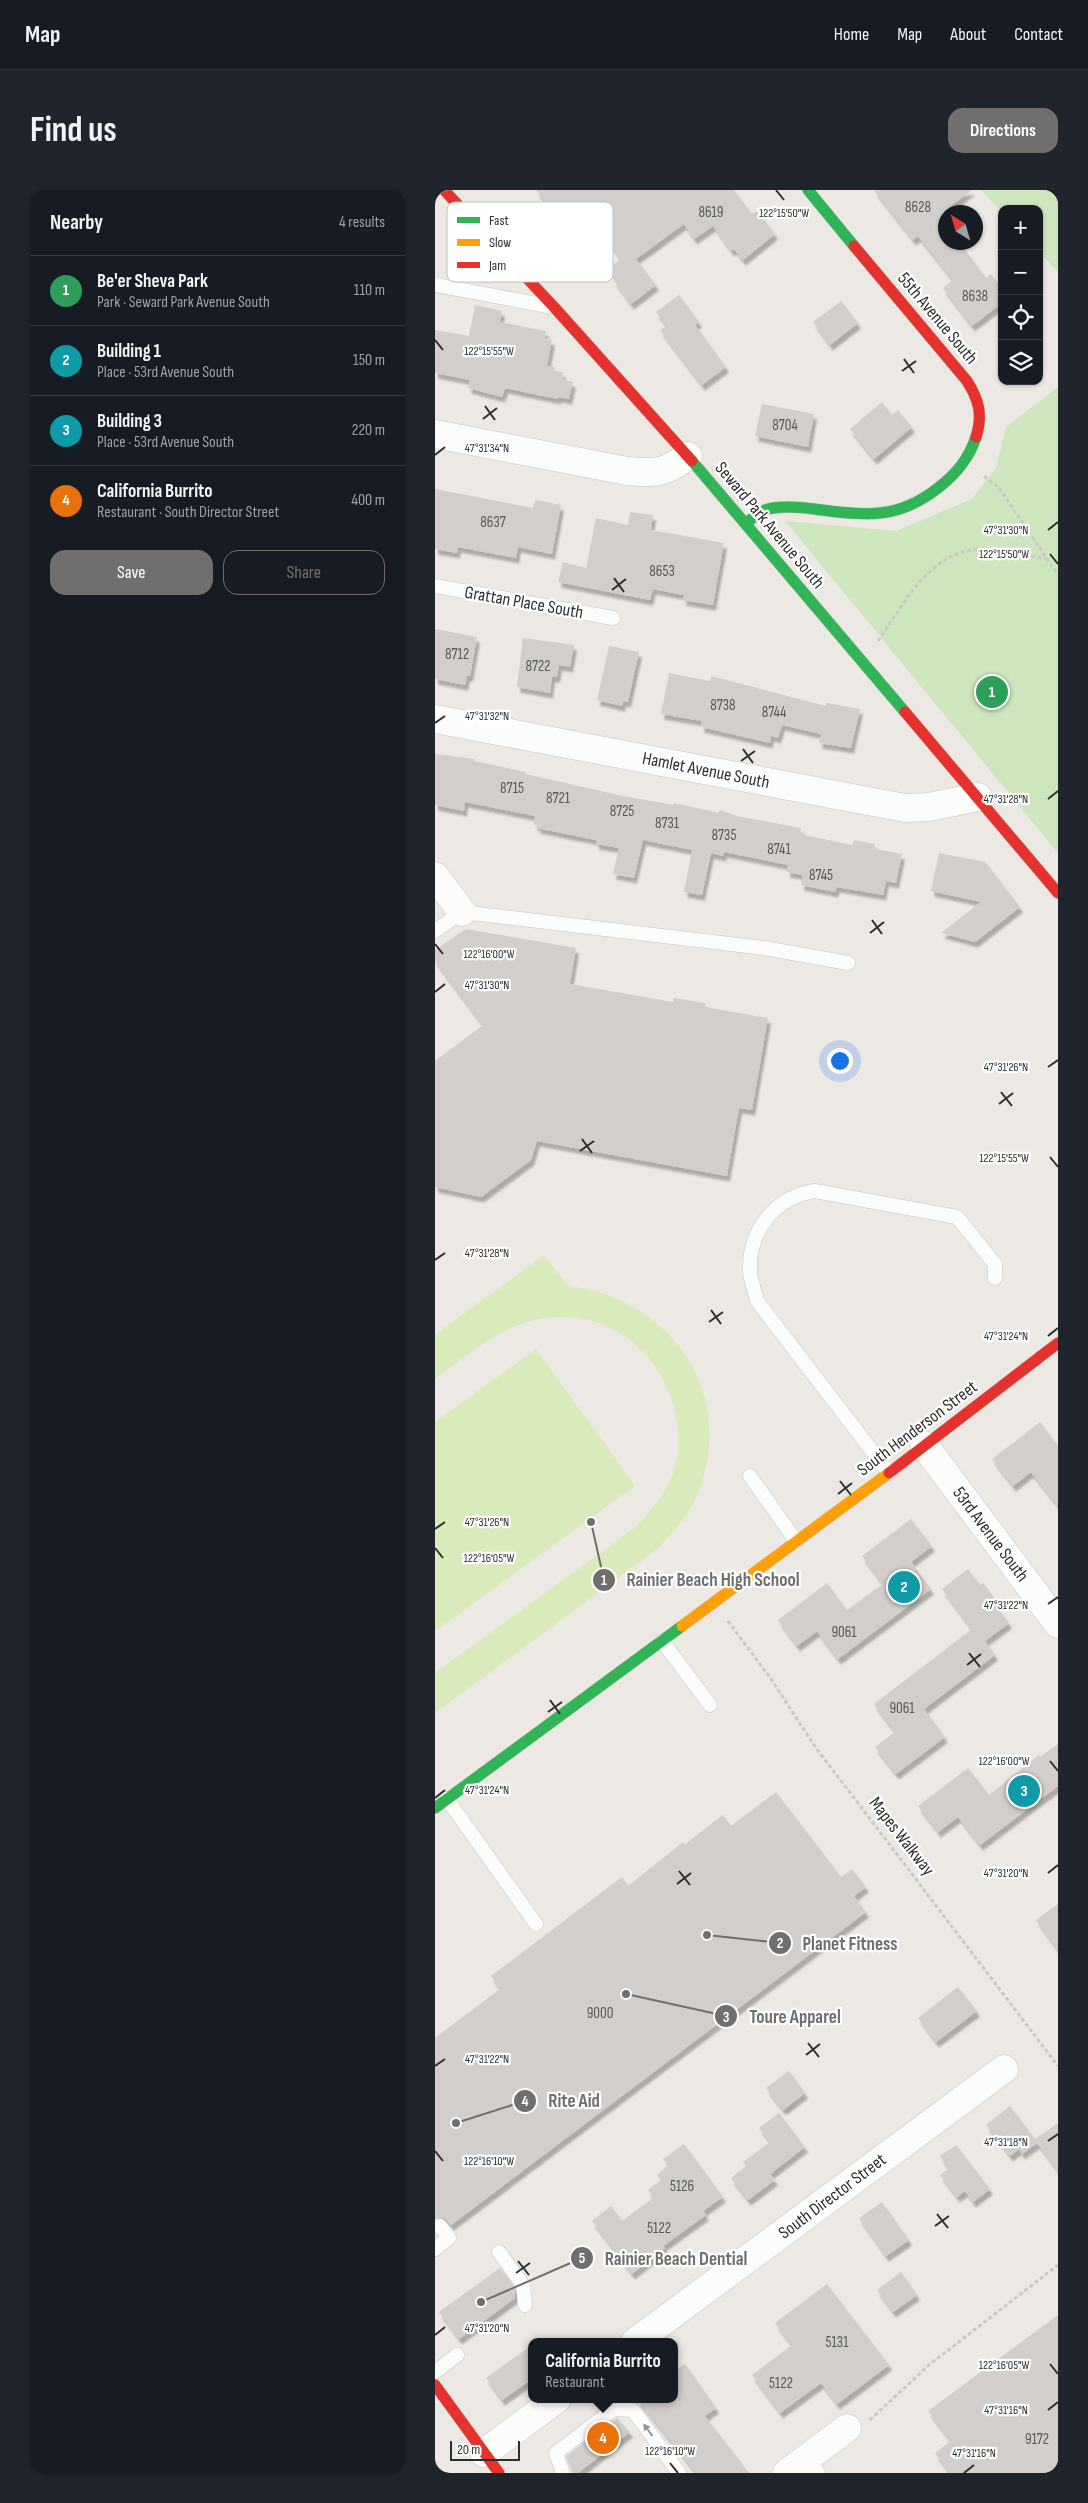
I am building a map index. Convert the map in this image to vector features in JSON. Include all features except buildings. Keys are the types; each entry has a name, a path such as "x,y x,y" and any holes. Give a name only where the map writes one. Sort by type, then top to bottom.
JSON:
{"street":[{"name":"Seward Park Avenue South","path":"444,190 455,202"},
{"name":"55th Avenue South","path":"746,523 763,511 781,506 882,514 904,509 947,481 966,461 978,434 981,412 977,396 967,381 808,190"},
{"name":"Seward Park Avenue South","path":"530,282 688,456 746,523 1058,893"},
{"path":"435,434 627,471 651,473 668,470 688,456"},
{"name":"Hamlet Avenue South","path":"435,719 905,808 929,808 978,797"},
{"path":"435,876 461,912"},
{"name":"South Henderson Street","path":"435,1808 889,1473 1058,1343"},
{"name":"53rd Avenue South","path":"924,1445 1058,1624"},
{"name":"South Director Street","path":"640,2338 1004,2069"},
{"path":"435,2385 492,2463 553,2403"},
{"path":"804,2468 847,2428"}],"lane":[{"path":"435,285 554,308"},
{"name":"Grattan Place South","path":"435,586 613,618"},
{"path":"435,931 461,912 764,948 848,963"},
{"path":"889,1473 757,1301 749,1272 751,1254 763,1225 779,1203 792,1196 815,1191 957,1217 995,1264 995,1278"},
{"path":"750,1476 796,1541"},
{"path":"662,1641 711,1705"},
{"path":"447,1799 536,1924"},
{"path":"435,2249 449,2238 440,2226"},
{"path":"499,2252 523,2285 525,2304"},
{"path":"435,2372 457,2355"},
{"path":"563,2473 555,2453 614,2409 633,2410 678,2471"}],"path":[{"path":"966,461 999,488 1058,575"},
{"path":"864,662 922,576 937,565 959,553 984,549 1047,559"},
{"path":"693,1574 701,1585"},
{"name":"Mapes Walkway","path":"727,1621 771,1679 817,1748 1058,2066"},
{"path":"847,2428 856,2432 929,2365 1058,2265"}],"green space":[{"path":"981,190 1058,190 1058,272 1043,256 1043,205 998,205 998,208"},
{"path":"1058,387 1058,853 785,521 896,531 972,499 996,468 1006,427"},
{"path":"544,1255 568,1286 603,1294 635,1308 662,1328 684,1353 700,1382 708,1414 709,1449 701,1485 693,1504 682,1520 656,1550 435,1713 435,1673 637,1526 664,1492 676,1462 678,1451 677,1425 672,1400 661,1376 646,1356 628,1338 606,1326 581,1318 554,1317 520,1324 476,1348 435,1379 435,1335"},
{"path":"536,1349 635,1486 435,1631 435,1422"}],"traffic: fast":[{"path":"808,190 854,246"},
{"path":"746,523 762,511 777,507 796,507 864,514 893,511 908,506 923,499 951,477 966,459 976,437"},
{"path":"692,461 905,712"},
{"path":"435,1808 682,1626"}],"traffic: slow":[{"path":"682,1626 889,1473"}],"traffic: jam":[{"path":"444,190 455,202"},
{"path":"854,246 967,381 979,408 976,437"},
{"path":"530,282 692,461"},
{"path":"905,712 1058,893"},
{"path":"889,1473 1058,1343"},
{"path":"435,2385 499,2473"}],"place":[{"name":"Be'er Sheva Park","path":"992,692"},
{"name":"Rainier Beach High School","path":"591,1522"},
{"name":"Building 1","path":"904,1587"},
{"name":"Building 3","path":"1024,1791"},
{"name":"Planet Fitness","path":"707,1935"},
{"name":"Toure Apparel","path":"626,1994"},
{"name":"Rite Aid","path":"456,2123"},
{"name":"Rainier Beach Dential","path":"481,2302"},
{"name":"California Burrito","path":"603,2438"}]}
